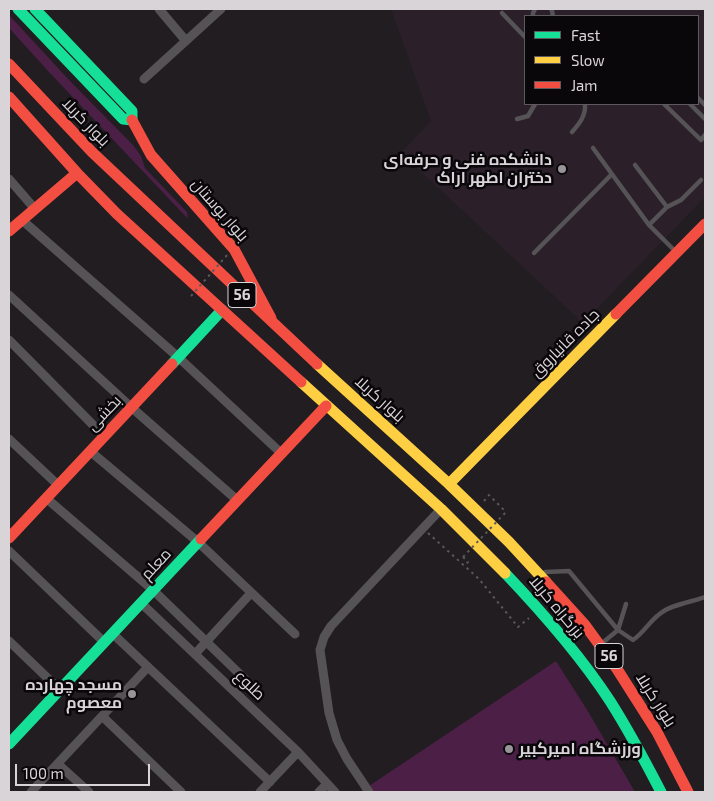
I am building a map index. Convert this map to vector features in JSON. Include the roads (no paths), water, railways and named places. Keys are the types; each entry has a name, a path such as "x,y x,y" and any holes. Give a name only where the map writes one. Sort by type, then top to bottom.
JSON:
{"main road":[{"path":"18,9 123,120 132,120"},
{"name":"بلوار بوستان","path":"35,9 132,111 132,120 151,155 234,249 276,326"},
{"name":"بلوار کربلا","path":"9,64 92,152 276,326 449,484 538,572 585,624 600,644 657,732 688,792"},
{"name":"56","path":"9,97 77,173 117,214 441,509"},
{"path":"9,231 77,173"},
{"name":"جاده قانیاروق","path":"449,484 705,224"},
{"name":"بخشی","path":"9,536 222,310"},
{"name":"معلم","path":"11,737 60,690 326,406"},
{"name":"بزرگراه کربلا","path":"441,509 479,546 538,609 569,646 600,687 628,731 661,792"}],"street":[{"path":"159,9 186,41"},
{"path":"144,79 221,9"},
{"path":"9,179 35,209"},
{"path":"22,220 178,357 282,453"},
{"path":"9,295 131,407 237,500"},
{"path":"9,340 104,436"},
{"path":"9,439 58,485"},
{"path":"90,451 198,542 295,634"},
{"path":"46,498 154,590 252,686"},
{"path":"369,792 336,740 329,713 321,646 326,633 332,626 441,509"},
{"path":"9,551 108,638 148,667 270,782"},
{"path":"195,654 251,593"},
{"name":"طلوع","path":"141,603 298,752 335,792"},
{"path":"9,641 60,690"},
{"path":"31,792 148,667"},
{"path":"102,716 181,792"},
{"path":"260,792 298,752"},
{"path":"58,764 88,792"},
{"path":"319,792 327,784"}],"lane":[{"path":"502,13 524,33"},
{"path":"517,119 528,116 534,105"},
{"path":"572,132 582,120 585,105"},
{"path":"665,105 701,140 705,135"},
{"path":"691,105 705,119"},
{"path":"593,148 649,225 677,253"},
{"path":"634,164 667,207"},
{"path":"534,253 612,174"},
{"path":"649,225 667,207 681,200 702,180"},
{"path":"538,572 569,571 618,630 633,640 640,636 652,620 665,610 705,597"},
{"path":"600,644 618,630 626,604"}],"place":[{"name":"دانشکده فنی و حرفه‌ای دختران اطهر اراک","path":"562,169"},
{"name":"مسجد چهارده معصوم","path":"132,694"},
{"name":"ورزشگاه امیرکبیر","path":"509,749"}]}
